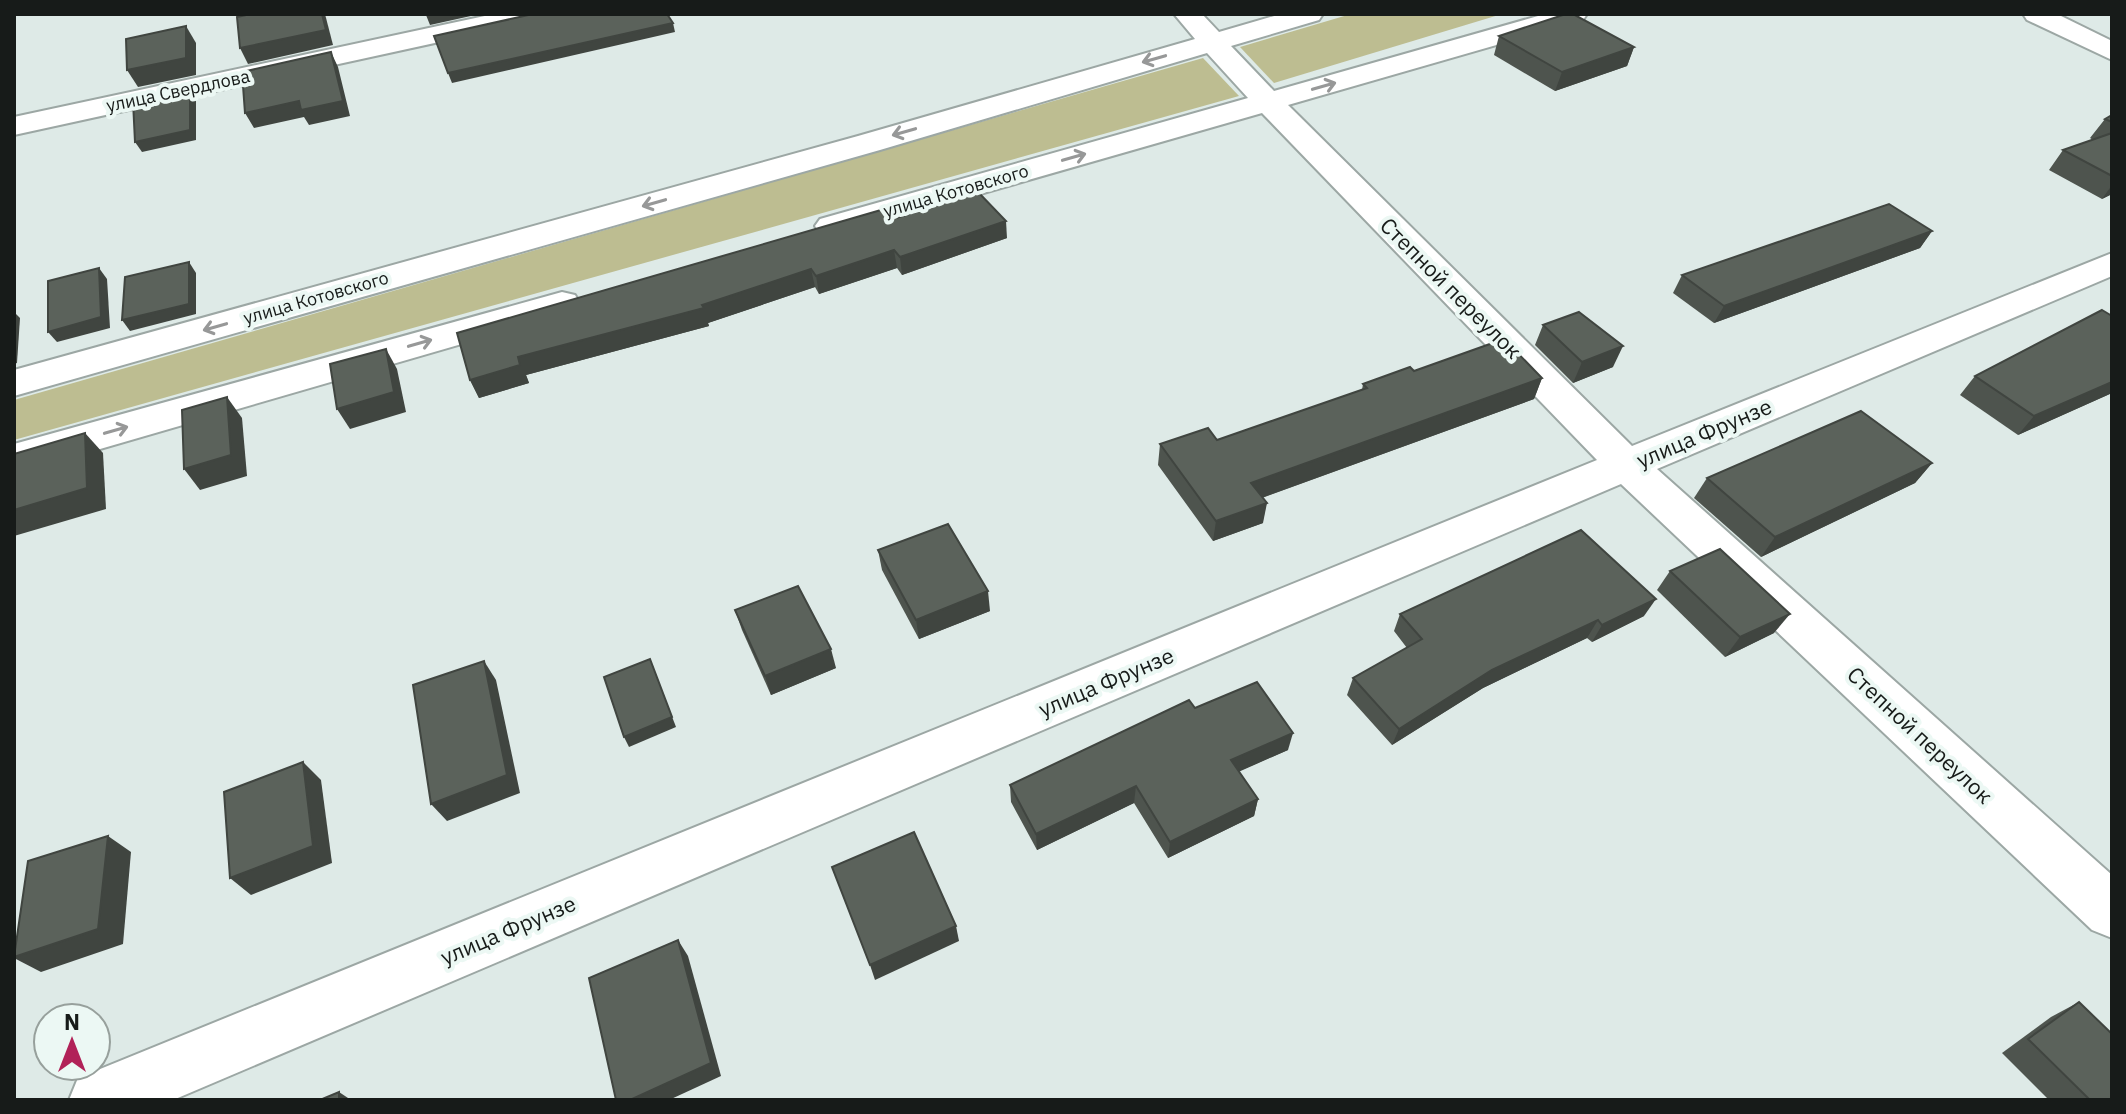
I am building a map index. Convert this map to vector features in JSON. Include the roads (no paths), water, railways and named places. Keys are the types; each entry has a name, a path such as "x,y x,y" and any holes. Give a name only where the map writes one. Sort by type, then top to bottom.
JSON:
{"street":[{"name":"улица Свердлова","path":"14,126 531,14"},
{"name":"улица Котовского","path":"14,383 1200,28 1310,14"},
{"name":"улица Котовского","path":"809,233 1574,14"},
{"path":"2036,14 2112,52"},
{"name":"Степной переулок","path":"1200,28 1268,102 1626,465 2112,911"},
{"name":"улица Фрунзе","path":"100,1100 2112,263"},
{"path":"14,459 595,294"}]}
